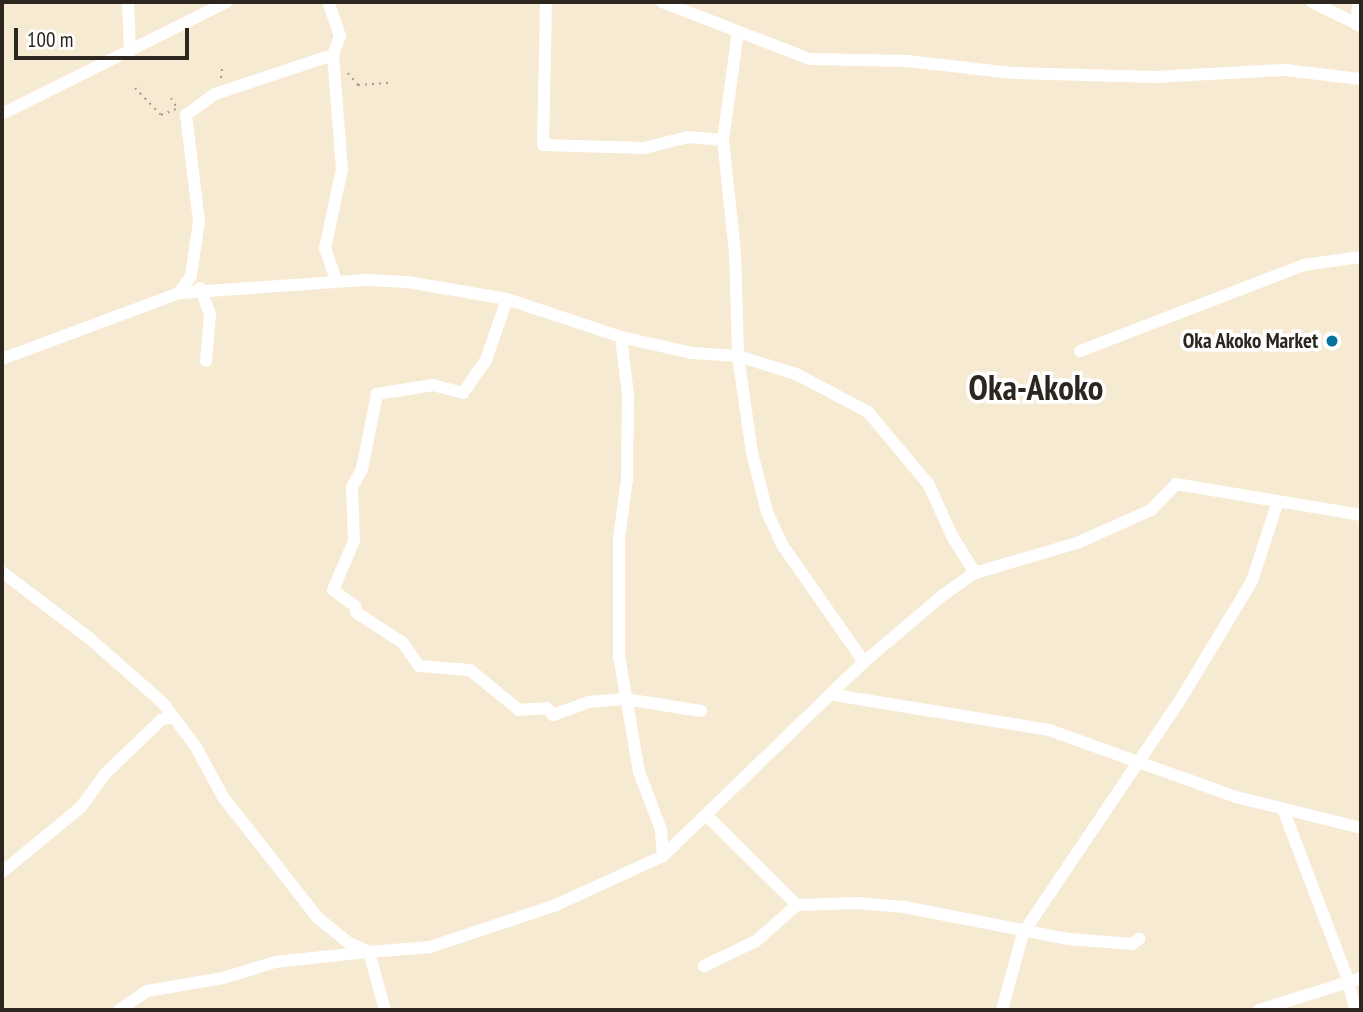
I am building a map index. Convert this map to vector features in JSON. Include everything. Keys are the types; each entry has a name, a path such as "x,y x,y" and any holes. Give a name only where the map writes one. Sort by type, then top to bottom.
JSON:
{"street":[{"path":"128,2 131,52"},
{"path":"2,114 227,2"},
{"path":"328,2 340,36 333,55 342,169 325,248 336,280"},
{"path":"546,2 543,145 645,148 688,137 723,140"},
{"path":"662,2 810,59 908,61 1013,73 1154,77 1285,71 1361,79"},
{"path":"1312,2 1359,25 1358,2"},
{"path":"738,32 723,140 736,252 738,355 752,453 767,512 783,546 864,662"},
{"path":"179,293 191,276 199,221 186,115 215,94 333,55"},
{"path":"1080,351 1304,265 1361,257"},
{"path":"191,276 204,292 211,314 206,361"},
{"path":"2,359 179,293 336,280 407,282 507,299 621,337 692,353 738,355 796,374 868,412 929,485 951,536 975,573"},
{"path":"507,299 486,360 463,393 433,385 377,394 362,469 352,487 354,541 333,590 355,606 357,613 403,643 419,666 470,670 519,710 547,708 553,715 588,702 625,699 701,710"},
{"path":"621,337 628,395 627,479 618,593 625,699 639,772 662,830 663,856"},
{"path":"119,1010 146,991 223,978 275,962 443,943 555,905 663,856 834,695 864,662 975,573 1077,543 1151,510 1176,484 1361,515"},
{"path":"1002,1010 1023,933 1136,764 1252,581 1278,501"},
{"path":"2,572 89,638 173,717 223,797 318,918 349,943 369,952 386,1010"},
{"path":"834,695 1049,730 1136,764 1284,811 1361,828"},
{"path":"2,872 80,808 106,773 161,720 173,717"},
{"path":"1284,811 1355,979 1355,1010"},
{"path":"707,816 797,905"},
{"path":"704,966 756,940 797,905 859,902 904,907 1023,933 1132,944 1139,939"},
{"path":"1258,1010 1355,979"}],"path":[{"path":"333,55 358,85 390,83"},
{"path":"135,88 161,115 177,108"}],"place":[{"name":"Oka Akoko Market","path":"1332,341"}],"district":[{"name":"Oka-Akoko","path":"1036,387"}]}
